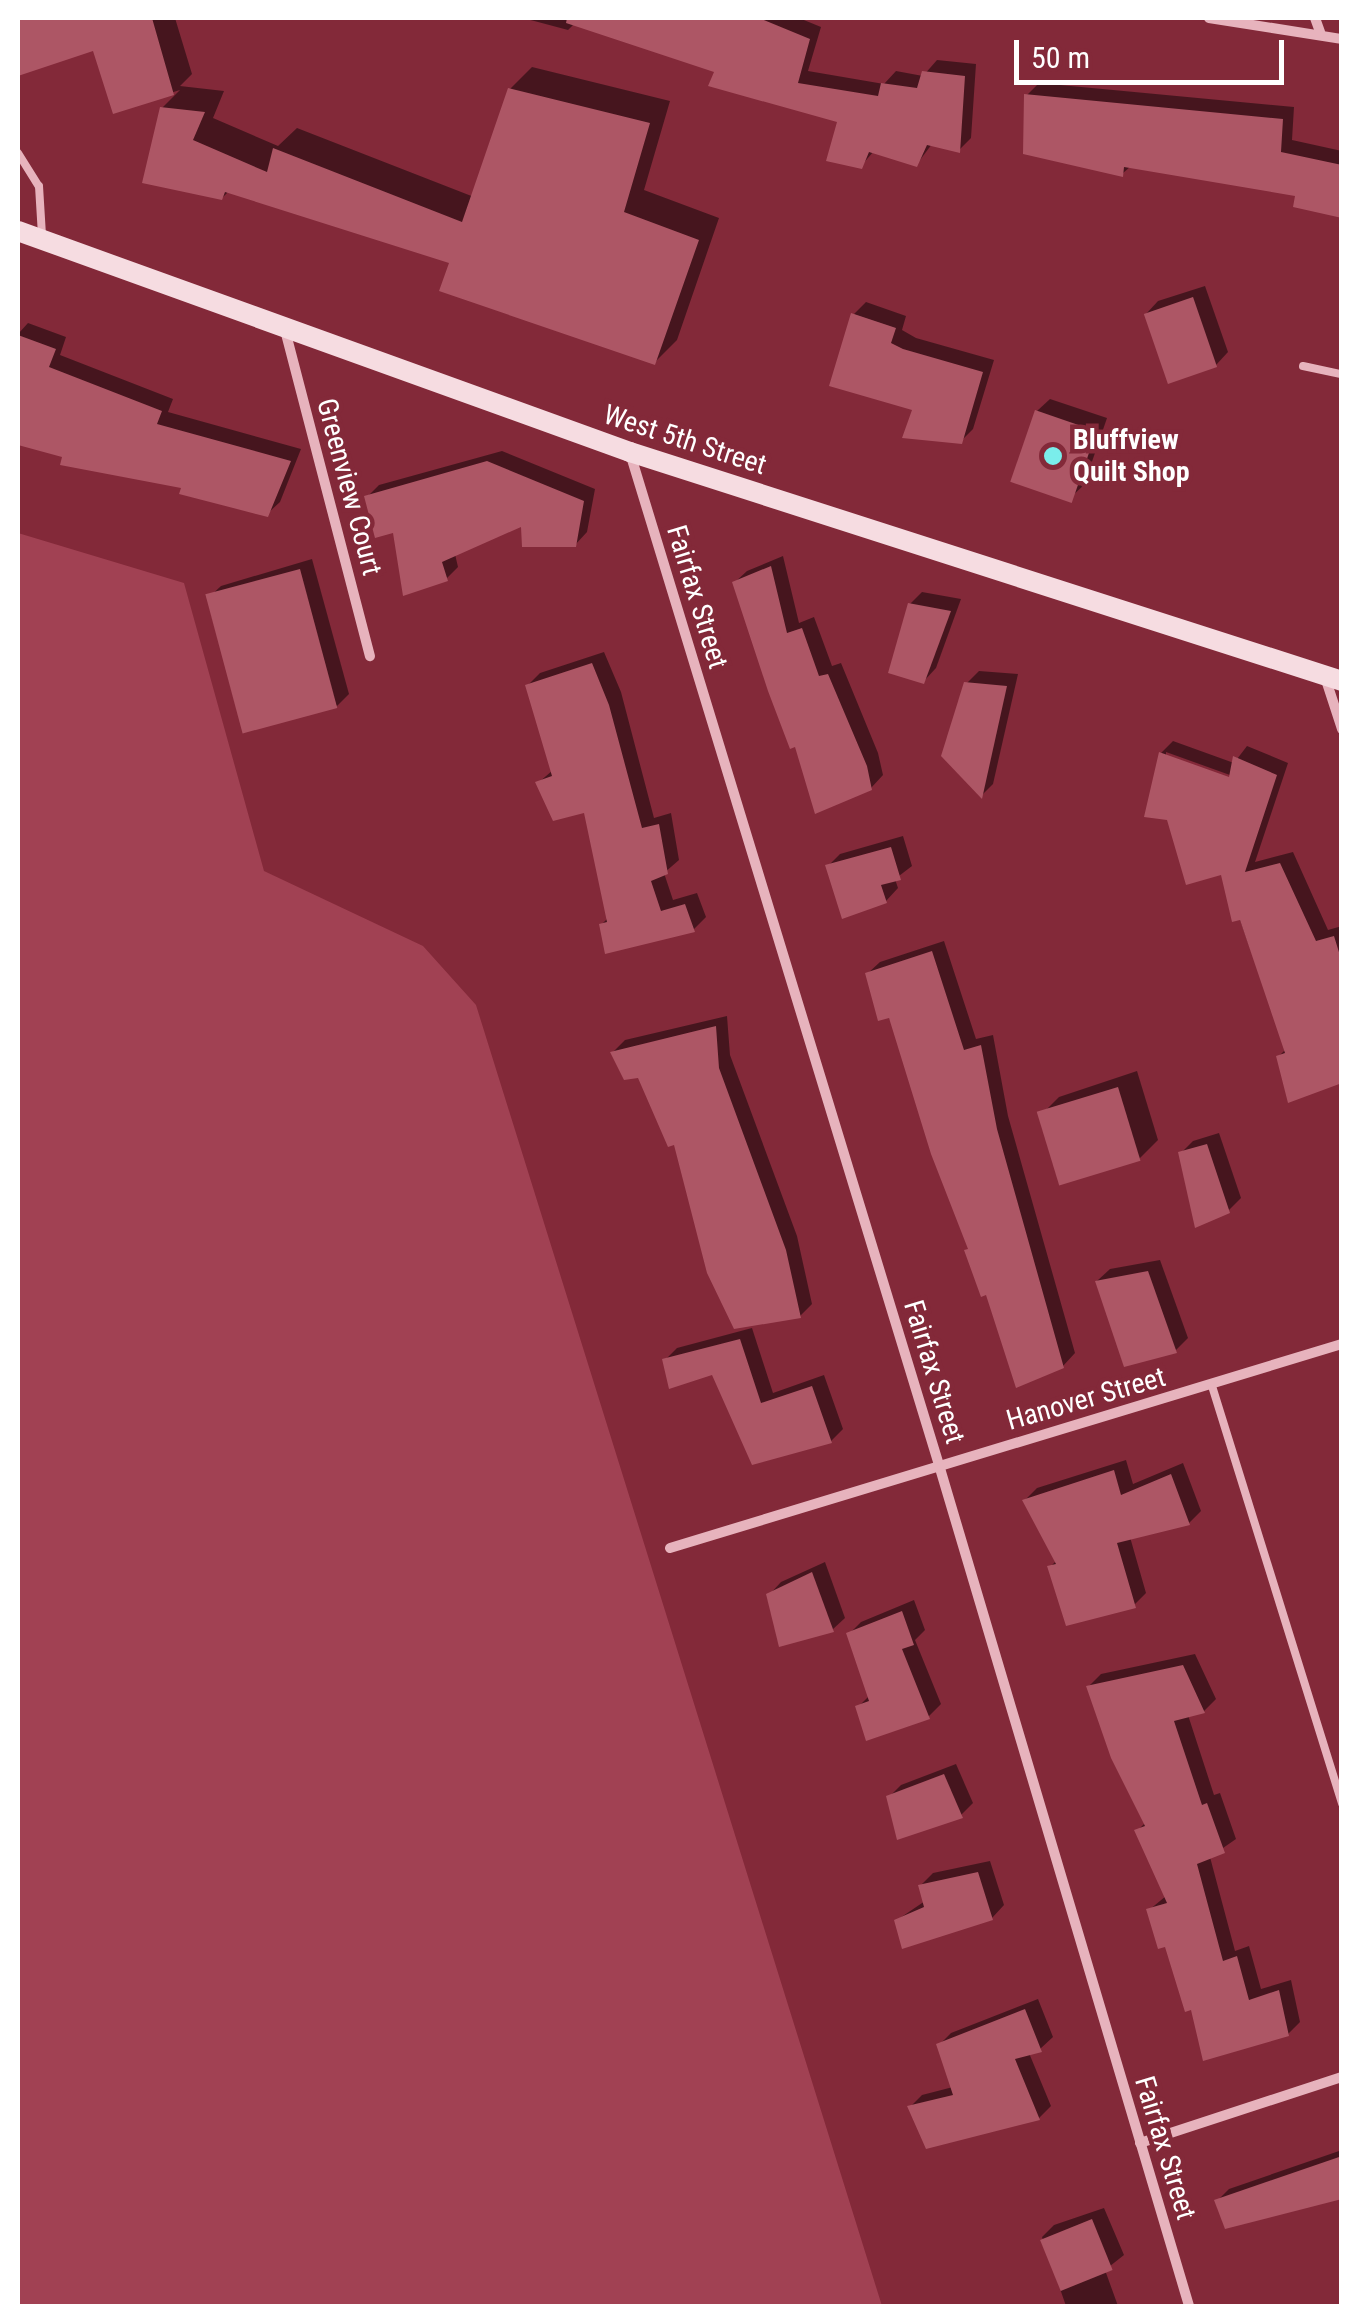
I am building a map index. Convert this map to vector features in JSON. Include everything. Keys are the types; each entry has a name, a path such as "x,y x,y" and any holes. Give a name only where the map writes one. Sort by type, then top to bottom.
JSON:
{"main road":[{"name":"West 5th Street","path":"18,231 630,452 1333,678"}],"street":[{"path":"1209,18 1342,38"},
{"path":"1315,18 1320,32"},
{"name":"Greenview Court","path":"285,329 370,656"},
{"name":"Fairfax Street","path":"630,452 940,1465 1189,2306"},
{"path":"1333,678 1342,729"},
{"name":"Hanover Street","path":"670,1548 1342,1344"},
{"path":"1140,2143 1342,2077"}],"lane":[{"path":"18,153 39,186 42,240"},
{"path":"1302,366 1342,374"},
{"path":"1212,1386 1342,1804"}],"shaded area":[{"path":"18,533 184,583 264,871 423,946 476,1005 882,2306 18,2306"}],"building":[{"path":"18,18 152,18 174,95 113,114 93,51 18,76"},
{"path":"567,18 759,18 810,39 798,83 878,96 881,83 917,88 922,71 965,76 960,153 927,145 917,167 869,152 862,169 826,161 837,122 708,86 714,72 566,23"},
{"path":"508,88 650,123 624,212 699,240 655,365 439,291 449,263 225,192 222,200 142,183 160,107 205,112 193,140 267,172 273,148 462,222"},
{"path":"1024,94 1283,119 1281,152 1342,165 1342,218 1293,207 1295,196 1124,167 1123,177 1023,154"},
{"path":"1193,297 1217,367 1168,384 1144,314"},
{"path":"851,313 896,328 891,343 903,349 983,372 962,444 902,438 912,410 829,386"},
{"path":"18,335 56,349 49,367 162,411 157,424 291,461 268,517 179,494 181,488 60,465 62,457 18,445"},
{"name":"Bluffview Quilt Shop","path":"1035,410 1096,431 1072,503 1010,482"},
{"path":"487,461 584,501 576,547 522,547 521,527 442,562 448,581 403,596 393,533 375,538 364,496"},
{"path":"771,566 787,633 802,628 819,676 828,674 867,766 872,790 815,814 795,747 790,749 732,582"},
{"path":"300,569 337,708 243,733 205,594"},
{"path":"908,603 951,611 924,684 888,673"},
{"path":"592,663 609,705 642,828 659,824 668,874 651,881 661,911 685,904 695,932 605,954 599,924 607,922 584,813 553,821 535,782 552,776 525,685"},
{"path":"964,682 1007,686 982,799 941,756"},
{"path":"1159,752 1229,777 1233,756 1277,775 1245,872 1280,863 1316,941 1334,936 1342,962 1342,1083 1288,1103 1276,1056 1285,1053 1240,920 1232,922 1221,875 1186,885 1167,820 1144,817"},
{"path":"891,847 901,880 881,885 887,903 842,919 825,865"},
{"path":"932,951 964,1050 981,1045 997,1129 1064,1368 1016,1388 986,1295 981,1297 964,1250 968,1249 931,1154 889,1018 878,1021 865,973"},
{"path":"716,1026 719,1068 786,1250 801,1318 734,1329 707,1273 674,1145 668,1147 638,1078 624,1080 610,1052"},
{"path":"1118,1087 1141,1161 1059,1185 1037,1112"},
{"path":"1207,1144 1230,1213 1195,1228 1178,1152"},
{"path":"1148,1271 1177,1353 1124,1367 1095,1281"},
{"path":"740,1339 761,1403 812,1386 832,1443 752,1465 712,1375 669,1389 662,1359"},
{"path":"1114,1470 1121,1495 1171,1474 1190,1525 1117,1543 1136,1608 1066,1626 1047,1566 1056,1564 1022,1500"},
{"path":"812,1572 834,1632 779,1647 766,1594"},
{"path":"902,1611 914,1645 902,1649 930,1719 866,1741 855,1706 869,1701 846,1633"},
{"path":"1183,1665 1205,1713 1174,1721 1202,1805 1207,1803 1225,1853 1197,1864 1223,1961 1237,1956 1249,2000 1279,1990 1289,2036 1203,2061 1191,2010 1185,2012 1165,1947 1158,1949 1146,1909 1167,1903 1134,1830 1145,1826 1111,1758 1086,1686"},
{"path":"944,1774 963,1818 897,1840 886,1796"},
{"path":"978,1872 993,1920 902,1949 894,1920 924,1907 918,1885"},
{"path":"1025,2009 1042,2052 1015,2059 1040,2120 926,2149 907,2106 953,2095 936,2044"},
{"path":"1342,2156 1342,2199 1225,2229 1214,2200"},
{"path":"1092,2219 1113,2270 1061,2291 1040,2240"}],"place":[{"name":"Bluffview Quilt Shop","path":"1053,456"}]}
